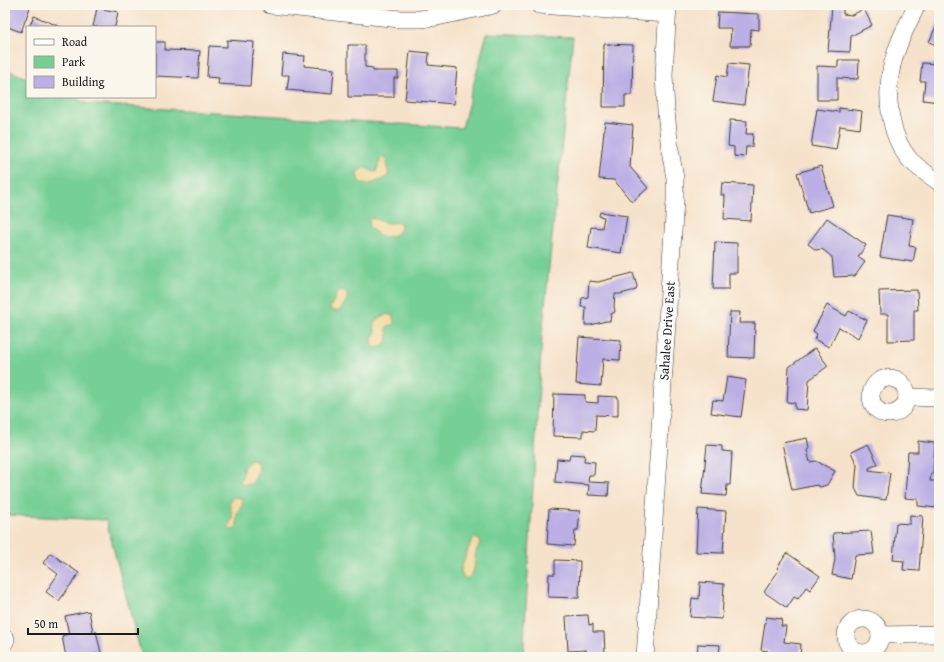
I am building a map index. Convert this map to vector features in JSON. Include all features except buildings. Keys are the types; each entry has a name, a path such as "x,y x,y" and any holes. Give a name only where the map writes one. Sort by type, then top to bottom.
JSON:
{"street":[{"path":"270,5 413,19 437,17 494,5"},
{"path":"539,5 667,10"},
{"path":"917,5 894,56 889,79 890,107 894,129 901,147 911,161 939,182"},
{"name":"Sahalee Drive East","path":"644,657 675,201 675,178 670,150 664,75 667,10"},
{"path":"907,397 939,398"},
{"path":"880,635 939,634"}],"green space":[{"path":"487,33 573,37 542,334 523,657 142,657 106,520 5,515 5,69 26,78 26,98 74,98 89,104 462,128"}],"sand":[{"path":"384,157 387,161 388,176 375,183 361,183 358,179 357,173 361,169 365,168 376,172 381,158"},
{"path":"371,218 387,223 399,223 401,224 400,231 389,237 379,235 369,226 369,220"},
{"path":"341,290 347,294 347,300 339,311 332,311 330,309 336,293"},
{"path":"387,314 393,316 393,325 388,326 386,329 388,337 385,343 377,348 374,347 372,344 372,338 375,333 374,323 376,320"},
{"path":"252,460 257,462 258,465 255,478 251,484 242,484 240,481 243,474 243,468"},
{"path":"234,497 241,498 243,503 237,515 236,527 234,530 231,530 228,527 232,517 230,502"},
{"path":"475,538 480,541 480,544 475,555 474,569 469,578 465,578 461,573 461,570 472,540"}]}
